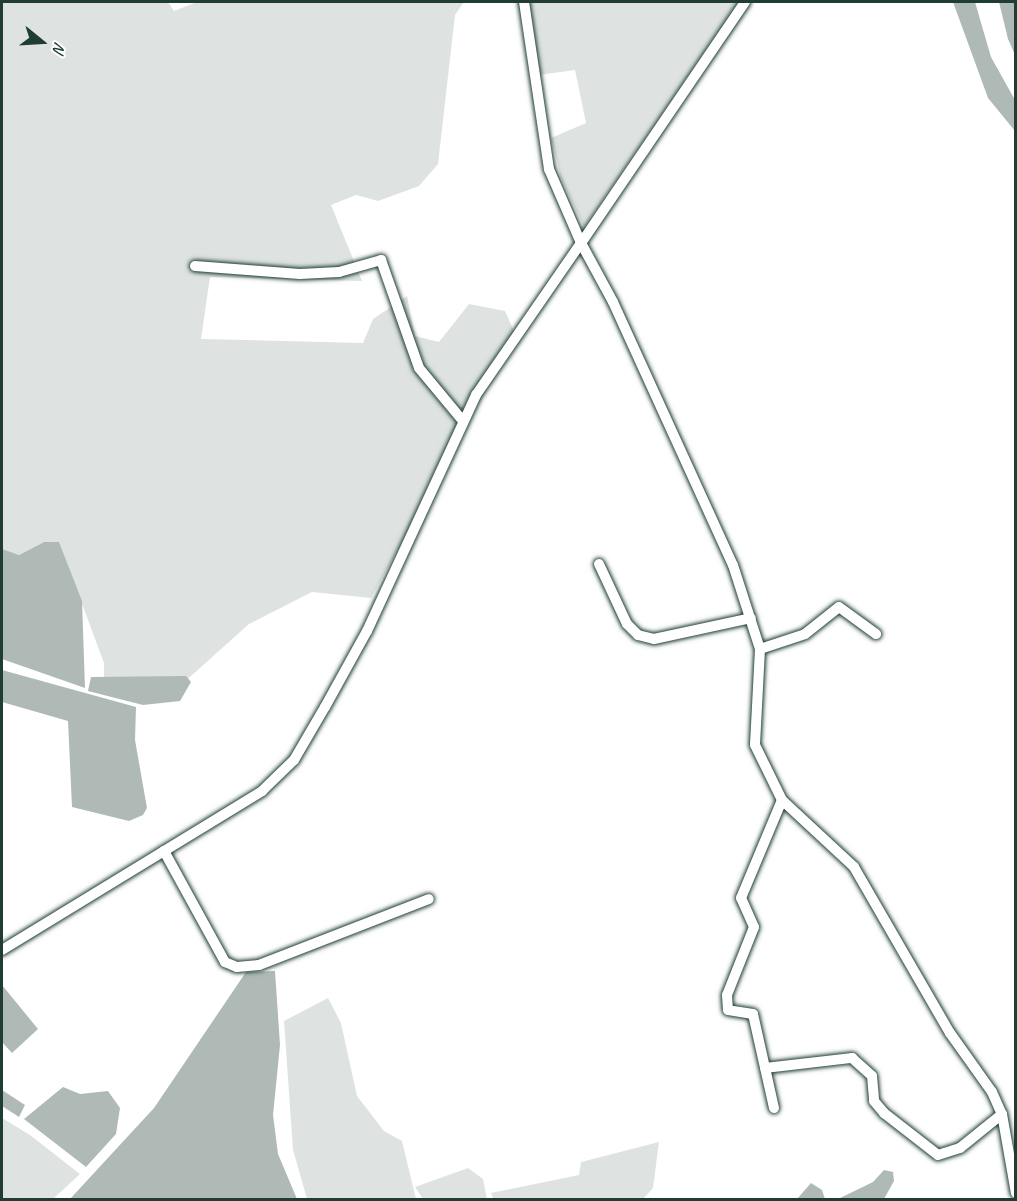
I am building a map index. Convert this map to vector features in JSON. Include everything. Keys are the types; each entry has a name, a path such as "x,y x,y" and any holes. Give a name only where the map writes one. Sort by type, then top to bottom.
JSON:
{"street":[{"path":"524,2 549,169 581,243 613,302 733,565 751,618 760,649 755,745 782,800 854,867 1002,1114 1016,1193"},
{"path":"2,950 262,791 294,760 367,631 463,421 745,2"},
{"path":"195,266 300,274 339,272 381,260 419,368 463,421"},
{"path":"599,564 627,624 638,635 654,639 751,618"},
{"path":"760,649 805,634 839,607 876,634"},
{"path":"774,1108 753,1014 728,1010 727,994 754,927 741,898 782,800"},
{"path":"164,851 225,962 237,967 259,965 429,899"},
{"path":"765,1068 852,1058 872,1076 874,1101 884,1113 938,1155 960,1148 1002,1114"}],"shaded area":[{"path":"2,2 168,2 174,11 197,2 464,2 455,15 438,164 419,186 378,201 356,195 331,205 362,281 210,277 201,339 363,343 373,319 407,296 415,336 439,342 469,304 505,311 516,336 371,598 312,592 249,624 181,685 104,682 104,663 59,542 44,542 19,555 2,550"},
{"path":"517,2 739,2 584,227 561,178 551,138 586,123 575,70 539,75"},
{"path":"953,2 975,2 991,57 1015,100 1015,131 988,98"},
{"path":"999,2 1015,2 1015,55 1008,39"},
{"path":"44,542 59,542 82,601 85,688 2,659 2,549 19,555"},
{"path":"2,670 136,707 135,740 147,808 143,815 129,821 72,807 68,721 2,702"},
{"path":"186,676 191,682 180,701 143,705 88,691 91,677"},
{"path":"275,971 280,1045 273,1115 278,1154 297,1199 70,1199 154,1108 246,972"},
{"path":"2,985 38,1029 12,1053 2,1042"},
{"path":"328,998 341,1023 357,1096 384,1131 402,1141 416,1199 307,1199 293,1150 284,1021"},
{"path":"63,1087 80,1094 108,1091 120,1108 116,1134 86,1167 24,1119"},
{"path":"2,1090 25,1105 19,1117 2,1106"},
{"path":"2,1118 30,1135 80,1174 53,1199 2,1199"},
{"path":"659,1142 653,1188 643,1199 494,1200 491,1193 579,1175 581,1162"},
{"path":"468,1168 483,1179 487,1199 423,1199 415,1187"},
{"path":"884,1170 893,1172 894,1181 884,1199 838,1199 873,1182"},
{"path":"811,1183 822,1190 825,1199 797,1199"}]}
